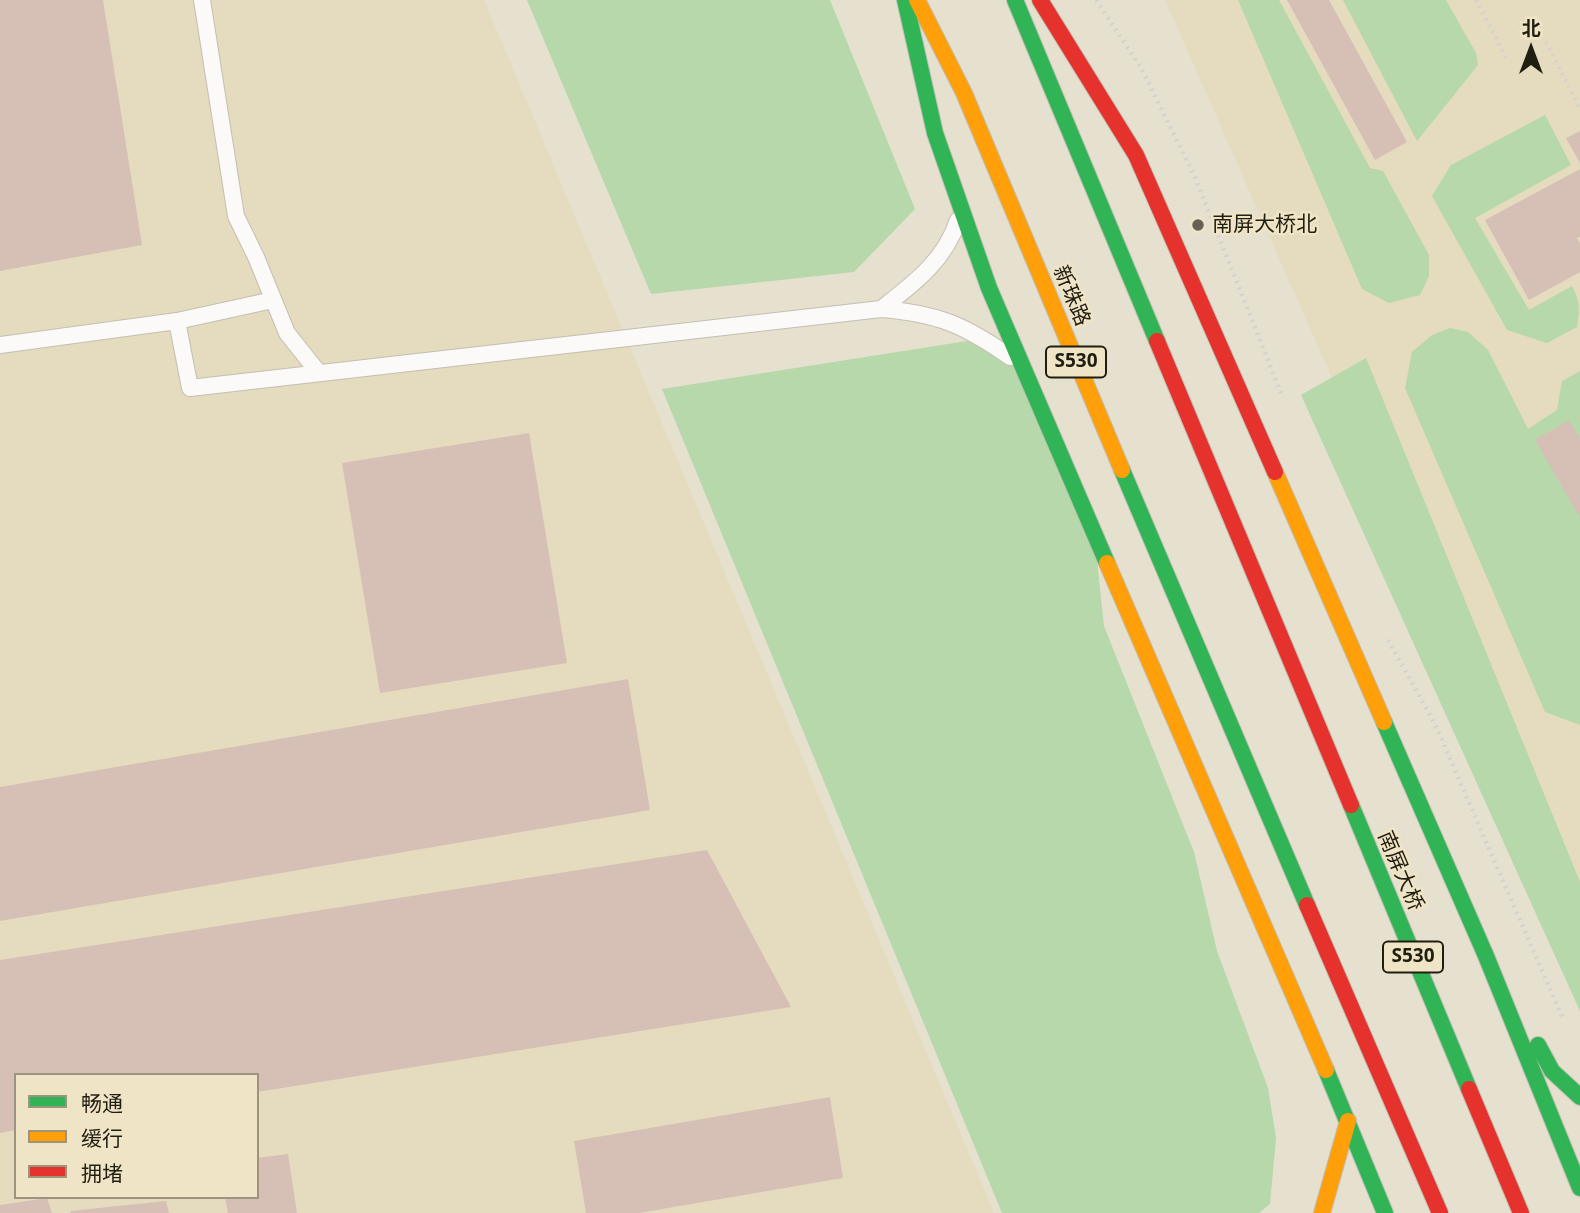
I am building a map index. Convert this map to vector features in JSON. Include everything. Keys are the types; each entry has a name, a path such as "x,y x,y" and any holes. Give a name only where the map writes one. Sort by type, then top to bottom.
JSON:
{"main road":[{"path":"905,0 935,133 989,289 1348,1121 1385,1213"},
{"name":"新珠路","path":"917,0 964,93 1230,727 1440,1213"},
{"name":"南屏大桥","path":"1015,0 1521,1213"},
{"path":"1040,0 1136,155 1486,956 1580,1188"},
{"path":"1486,956 1552,1071 1580,1097"},
{"path":"1322,1213 1348,1121"}],"lane":[{"path":"202,0 236,216 287,333 318,372"},
{"path":"881,309 934,264 952,239 961,209"},
{"path":"0,345 177,321 273,300"},
{"path":"177,321 190,388 881,309 912,311 951,322 983,338 1023,367"}],"path":[{"path":"1096,0 1140,66 1195,177 1285,404"},
{"path":"1476,0 1507,61"},
{"path":"1546,42 1580,109"},
{"path":"1383,631 1434,722 1558,1011 1569,1029"}],"shaded area":[{"path":"0,0 484,0 994,1213 0,1213"},
{"path":"1165,0 1580,0 1580,940"}],"green space":[{"path":"527,0 830,0 915,209 854,272 651,294"},
{"path":"1238,0 1279,0 1370,168 1383,171 1429,255 1429,276 1420,295 1389,303 1362,289"},
{"path":"1343,0 1446,0 1476,53 1478,65 1417,141"},
{"path":"1545,115 1571,165 1475,218 1529,310 1572,286 1579,306 1577,327 1547,343 1507,330 1432,196 1451,165"},
{"path":"1450,328 1468,332 1488,350 1528,429 1557,410 1562,381 1580,371 1580,725 1545,712 1405,388 1412,352 1432,335"},
{"path":"967,341 1017,357 1095,542 1104,626 1194,852 1217,951 1268,1088 1276,1138 1270,1204 1259,1213 1002,1213 662,389"},
{"path":"1366,358 1580,882 1580,1011 1301,395"}],"building":[{"path":"0,0 103,0 142,245 0,271"},
{"path":"1287,0 1329,0 1407,142 1375,160"},
{"path":"1580,131 1580,163 1566,138"},
{"path":"1580,169 1580,237 1577,238 1580,243 1580,272 1529,300 1485,220"},
{"path":"1569,420 1580,439 1580,518 1535,440"},
{"path":"529,433 567,663 380,693 342,463"},
{"path":"628,679 650,810 0,921 0,787"},
{"path":"707,850 791,1007 259,1092 259,1073 14,1073 14,1130 0,1133 0,960"},
{"path":"830,1097 843,1178 639,1213 586,1213 574,1141"},
{"path":"288,1154 297,1213 228,1213 225,1199 259,1199 259,1158"},
{"path":"47,1199 52,1213 0,1213 0,1205"},
{"path":"166,1201 169,1213 70,1211"}],"traffic: fast":[{"path":"905,0 935,133 989,288 1107,563"},
{"path":"1015,0 1157,341"},
{"path":"1122,470 1307,905"},
{"path":"1384,722 1486,956 1580,1188"},
{"path":"1351,805 1469,1089"},
{"path":"1538,1045 1552,1071 1580,1097"},
{"path":"1326,1070 1385,1213"}],"traffic: slow":[{"path":"917,0 964,93 1122,470"},
{"path":"1275,472 1384,722"},
{"path":"1107,563 1326,1070"},
{"path":"1322,1213 1348,1121"}],"traffic: jam":[{"path":"1040,0 1136,155 1275,472"},
{"path":"1157,341 1351,805"},
{"path":"1307,905 1440,1213"},
{"path":"1469,1089 1521,1213"}],"place":[{"name":"南屏大桥北","path":"1198,225"}]}
